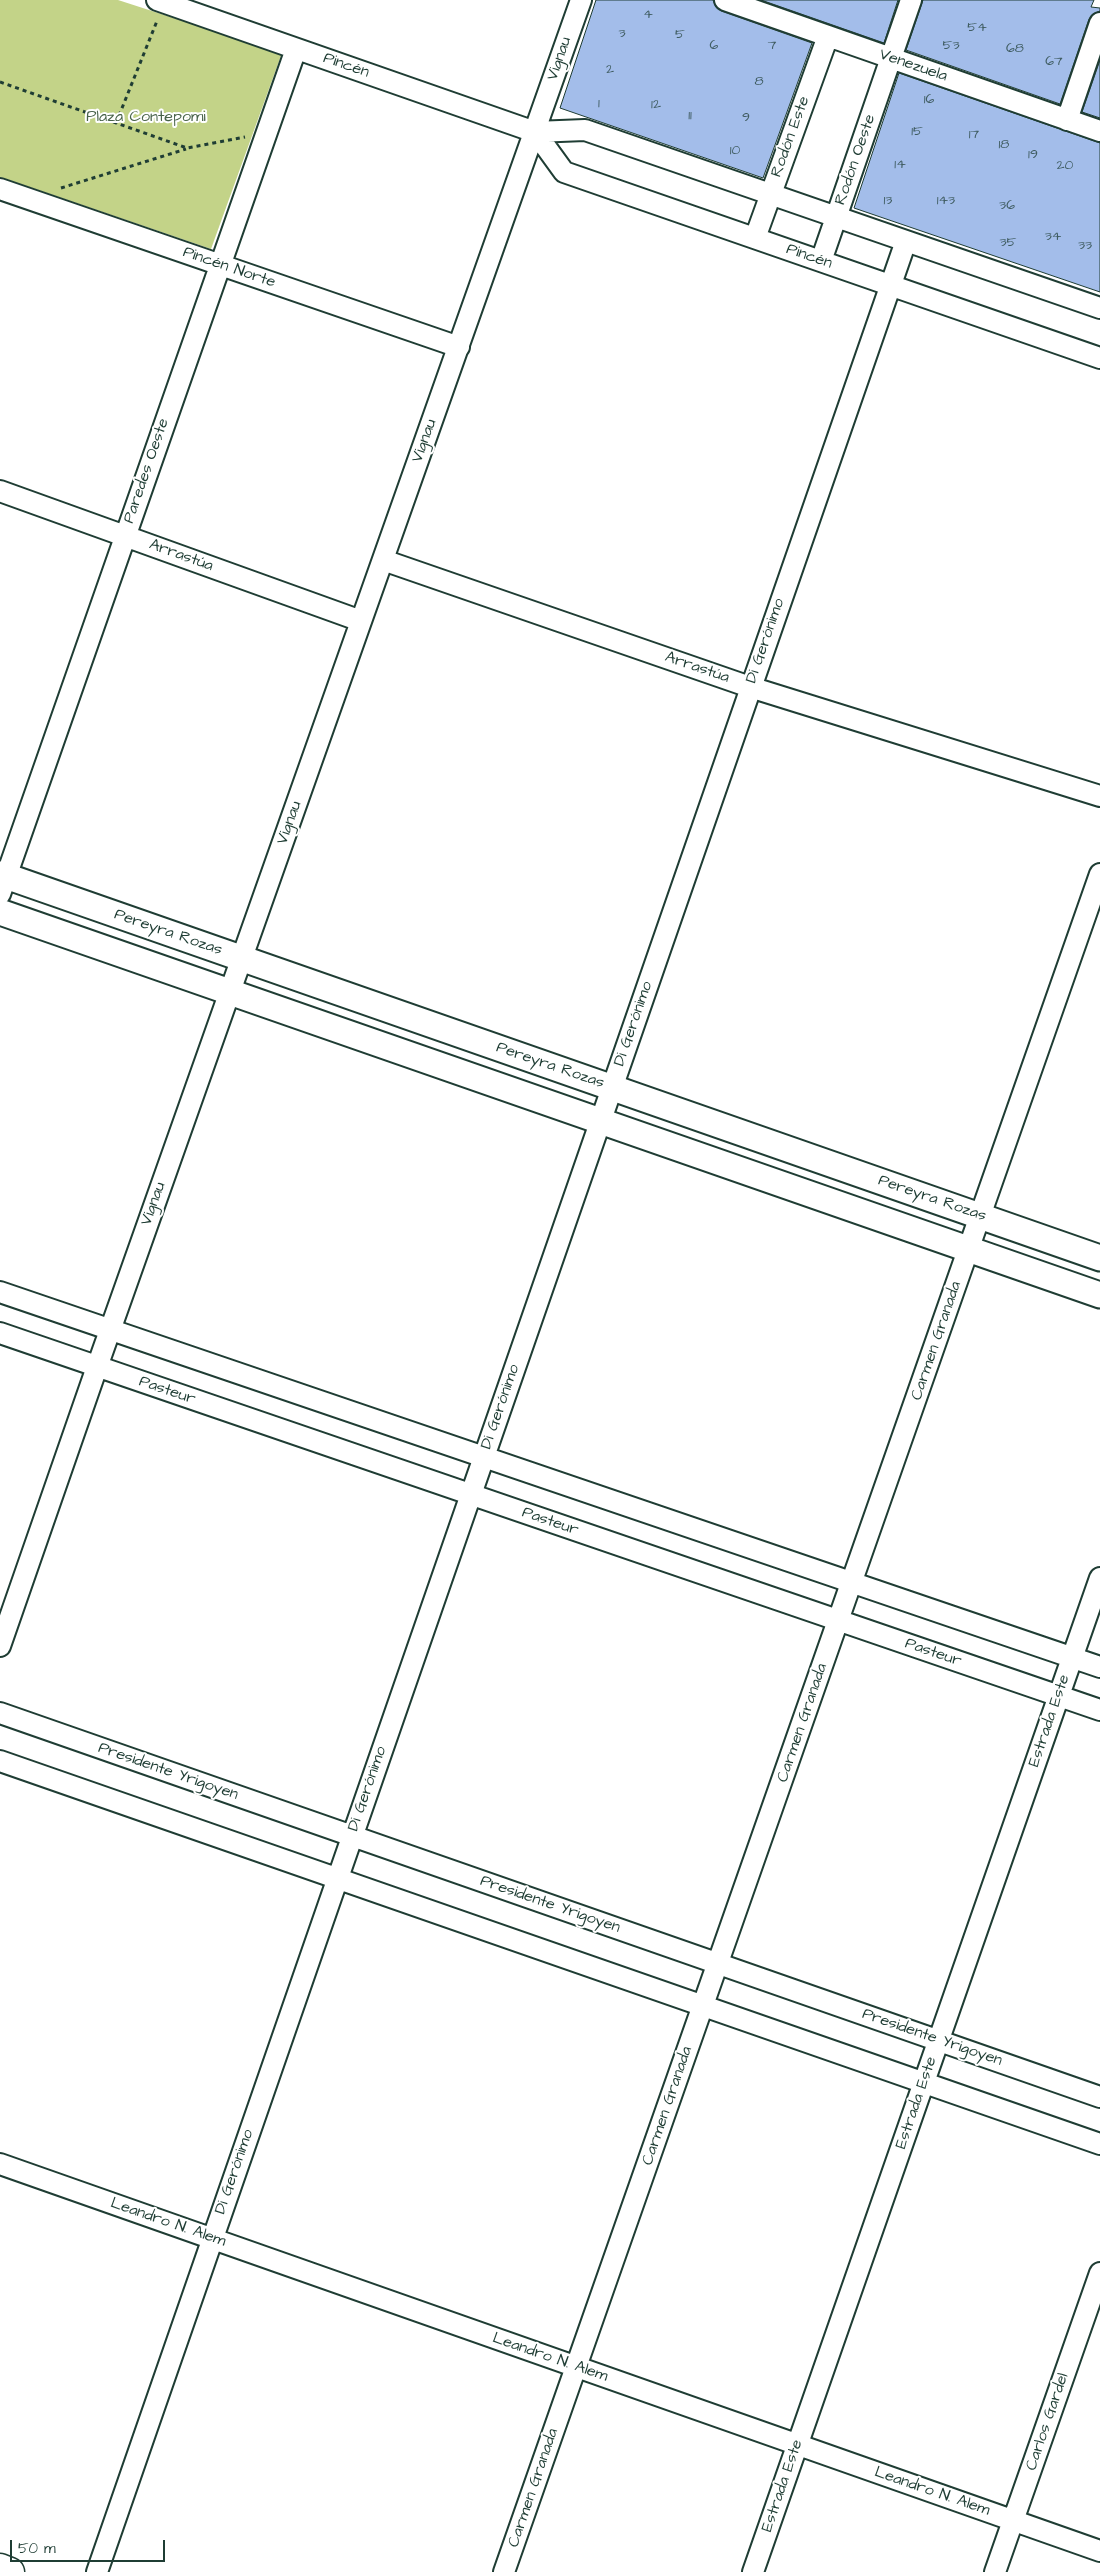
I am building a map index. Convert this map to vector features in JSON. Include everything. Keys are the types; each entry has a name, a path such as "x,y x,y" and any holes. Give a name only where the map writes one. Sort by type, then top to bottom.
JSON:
{"main road":[{"path":"0,2568 10,2572"}],"street":[{"name":"Vignau","path":"0,1646 581,0"},
{"name":"Venezuela","path":"725,0 1100,131"},
{"name":"Rodón Oeste","path":"821,261 910,0"},
{"name":"Pincén","path":"158,7 296,49 535,132 585,130 1100,308"},
{"path":"1067,120 1100,23"},
{"name":"Rodón Este","path":"755,238 828,36"},
{"name":"Paredes Oeste","path":"2,881 296,49"},
{"name":"Pincén","path":"535,132 564,172 1100,358"},
{"name":"Pincén Norte","path":"0,189 459,347"},
{"name":"Di Gerónimo","path":"97,2572 906,241"},
{"name":"Arrastúa","path":"0,491 361,620"},
{"name":"Arrastúa","path":"383,560 750,686 1100,796"},
{"name":"Carmen Granada","path":"504,2572 1100,874"},
{"name":"Pereyra Rozas","path":"2,881 242,958 1100,1258"},
{"path":"0,912 1100,1295"},
{"path":"0,1292 1100,1667"},
{"name":"Pasteur","path":"0,1333 1100,1710"},
{"name":"Estrada Este","path":"753,2572 1100,1578"},
{"name":"Presidente Yrigoyen","path":"0,1713 1100,2097"},
{"path":"0,1761 1100,2144"},
{"name":"Leandro N. Alem","path":"0,2164 1100,2551"},
{"name":"Carlos Gardel","path":"995,2572 1100,2273"}],"path":[{"path":"116,123 158,7"},
{"path":"0,82 187,148"},
{"path":"52,191 187,148 251,136"}],"green space":[{"name":"Plaza Contepomi","path":"0,0 118,0 282,53 211,249 0,177"}],"building":[{"path":"596,0 713,0 716,7 721,11 812,43 763,178 560,108"},
{"path":"761,0 898,0 884,43"},
{"path":"923,0 1094,0 1091,7 1100,8 1100,11 1093,14 1089,19 1060,104 906,50"},
{"path":"1100,60 1100,118 1082,112"},
{"path":"899,73 1100,143 1100,292 854,208"}]}
